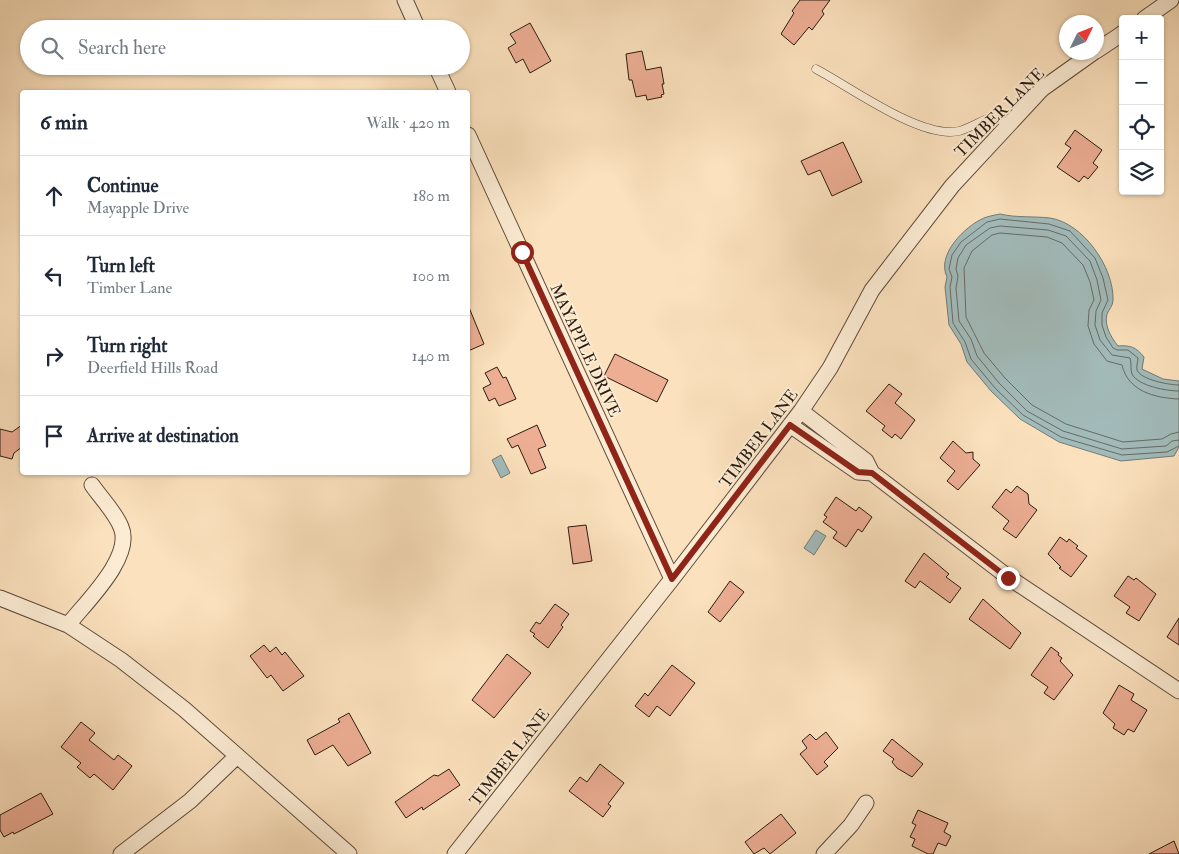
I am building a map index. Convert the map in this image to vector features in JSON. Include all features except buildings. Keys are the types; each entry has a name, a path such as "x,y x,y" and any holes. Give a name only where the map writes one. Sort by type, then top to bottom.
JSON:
{"street":[{"path":"405,0 414,20"},
{"path":"1150,15 1172,0"},
{"name":"TIMBER LANE","path":"1104,46 1119,36"},
{"name":"TIMBER LANE","path":"455,854 672,579 801,411 830,368 872,290 952,186 1042,89 1084,60"},
{"path":"440,75 447,90"},
{"name":"MAYAPPLE DRIVE","path":"470,140 672,579"},
{"path":"801,411 866,461 872,473 1008,578 1179,691"},
{"path":"790,425 858,472 872,473"},
{"path":"68,625 116,564 124,544 121,527 92,485"},
{"path":"0,598 68,625 121,660 184,709 349,854"},
{"path":"121,854 190,801 237,756"},
{"path":"824,854 850,825 866,802"}],"lane":[{"path":"816,69 916,125 939,130 959,131 981,120 995,116 1008,125"}],"water":[{"path":"1000,214 1050,218 1062,222 1074,228 1094,248 1108,274 1112,287 1113,302 1106,318 1107,327 1113,339 1118,346 1132,347 1144,357 1142,369 1163,379 1179,381 1179,447 1174,456 1121,461 1059,442 1020,419 991,391 967,362 961,344 949,325 945,287 947,277 945,260 954,242 961,234 984,218"},
{"path":"501,455 510,473 501,478 492,460"},
{"path":"816,530 826,536 814,555 804,548"}],"route":[{"path":"522,252 672,579 790,425 858,472 872,473 1008,578"}]}
